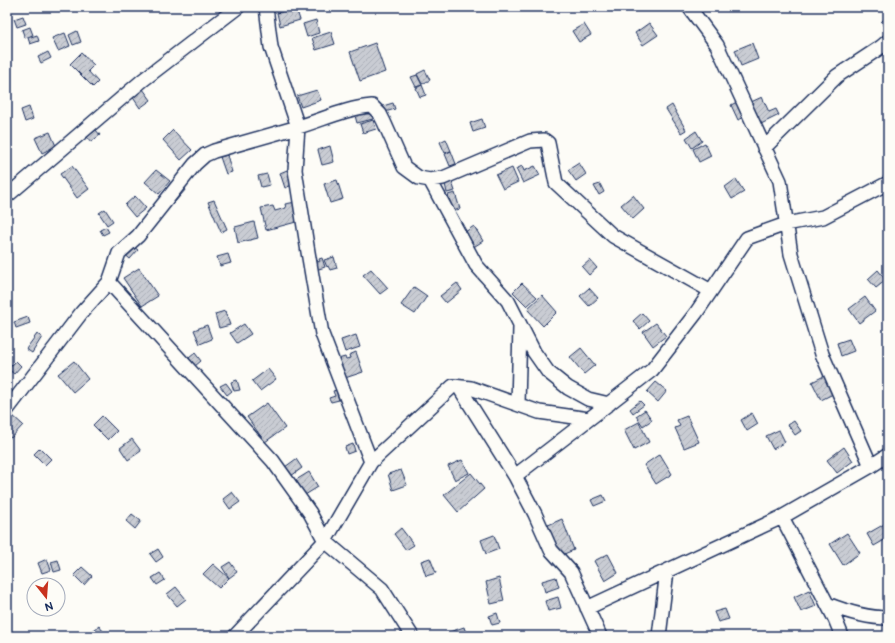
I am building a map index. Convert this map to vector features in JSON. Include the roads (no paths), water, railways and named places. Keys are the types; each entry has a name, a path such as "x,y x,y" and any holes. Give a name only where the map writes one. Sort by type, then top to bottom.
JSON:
{"street":[{"path":"7,196 143,80 238,7"},
{"path":"266,7 271,47 298,127 295,170 322,334 371,462"},
{"path":"689,7 717,45 780,181 791,254 822,354 871,466"},
{"path":"764,148 837,76 888,41"},
{"path":"7,410 82,312 109,282 119,253 138,236 195,164 205,155 349,110 372,106 380,114 404,167 419,178 430,180 443,178 530,140 544,140 548,143 556,183 613,236 711,291"},
{"path":"430,180 476,265 508,300 534,352 548,372 568,388 588,399 609,404"},
{"path":"515,476 652,370 711,291 747,238 786,224 823,217 888,183"},
{"path":"109,282 273,461 310,513 325,541 382,589 412,636"},
{"path":"518,404 520,323"},
{"path":"235,636 325,541 371,462 453,386 471,388 539,412 589,419"},
{"path":"459,387 515,476 536,514 551,550 571,572 600,636"},
{"path":"587,608 782,517 871,466 888,454"},
{"path":"782,517 842,636"},
{"path":"659,636 667,571"},
{"path":"827,604 850,613 878,618 888,618"}]}
